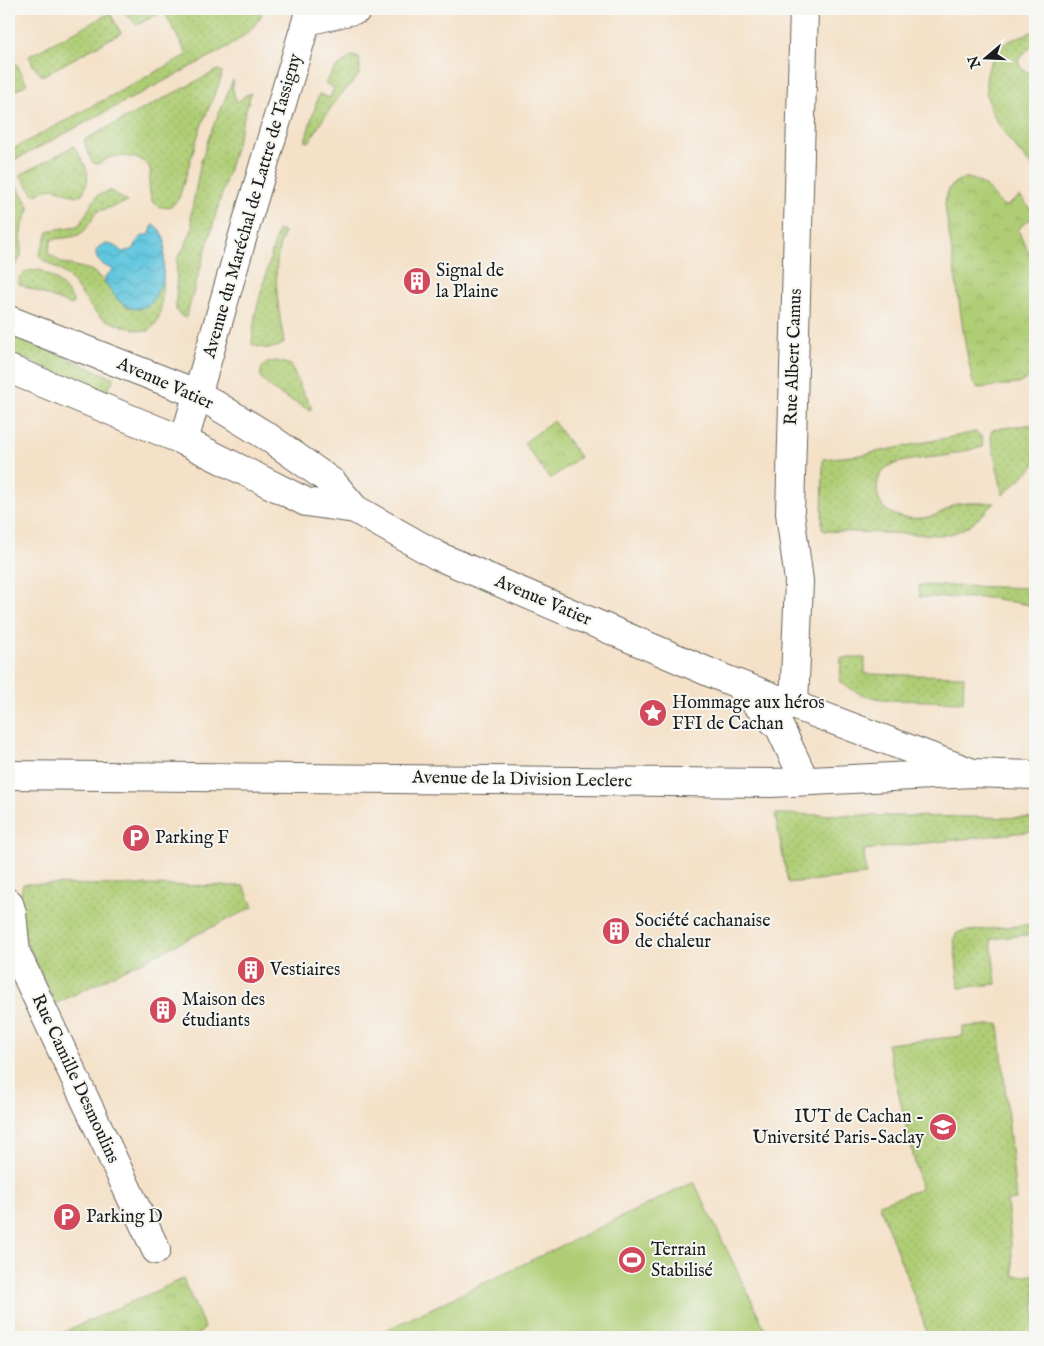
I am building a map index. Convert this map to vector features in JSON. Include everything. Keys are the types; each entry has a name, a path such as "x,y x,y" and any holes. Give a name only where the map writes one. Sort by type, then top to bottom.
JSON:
{"main road":[{"name":"Avenue du Maréchal de Lattre de Tassigny","path":"184,442 308,15 358,9"},
{"name":"Rue Albert Camus","path":"794,705 799,581 790,513 804,9"},
{"name":"Avenue Vatier","path":"9,320 198,394 268,437 333,483 355,509 438,556 737,683 973,773"},
{"name":"Avenue Vatier","path":"9,369 184,442 306,502 355,509"},
{"name":"Avenue Vatier","path":"737,683 780,728 805,781"},
{"name":"Avenue de la Division Leclerc","path":"9,775 771,783 973,773 1035,775"},
{"name":"Rue Camille Desmoulins","path":"9,903 12,913 16,953 156,1250"}],"green space":[{"path":"123,9 249,9 262,14 248,32 223,49 9,163 9,151 187,55 164,11 137,25"},
{"path":"110,13 121,33 42,76 34,67 29,56"},
{"path":"1035,31 1035,45 1023,54 1018,62 1022,69 1035,75 1035,109 1032,122 1035,131 1035,171 998,124 987,96 986,82 991,61 996,52 1010,40"},
{"path":"352,56 359,58 359,75 339,97 309,142 305,141 319,94 330,98 334,88 325,83 335,69"},
{"path":"16,63 27,84 9,94 9,67"},
{"path":"218,70 222,72 221,79 200,129 179,198 173,205 163,207 152,201 149,186 150,169 144,161 133,157 116,156 101,163 93,163 84,140"},
{"path":"233,80 236,101 251,93 186,318 181,316 176,310 177,259 193,227 191,214 201,161 210,134"},
{"path":"74,146 87,174 86,187 82,194 75,196 55,188 47,189 36,195 33,193 20,175"},
{"path":"967,178 973,179 982,185 1002,205 1007,206 1020,196 1035,215 1019,228 1020,235 1035,264 1035,374 1018,384 978,388 973,383 965,343 945,205 950,187 957,181"},
{"path":"12,179 29,206 29,210 22,225 21,256 9,274 9,180"},
{"path":"110,191 127,202 96,212 88,226 80,234 52,239 48,253 62,263 91,270 105,282 118,300 129,308 155,296 163,280 162,301 157,322 148,331 121,326 101,317 65,274 39,256 48,232 77,226 96,197"},
{"path":"278,230 284,232 278,251 276,276 284,343 277,347 265,348 253,345 252,343 255,315"},
{"path":"39,270 59,282 73,300 73,304 71,305 19,284 19,278 25,272"},
{"path":"9,334 114,378 106,394 9,352"},
{"path":"276,361 291,365 311,409 309,410 277,392 263,380 260,374 262,368 270,362"},
{"path":"553,421 580,457 550,479 524,443"},
{"path":"1035,424 1035,465 1003,495 991,432 994,429"},
{"path":"976,432 981,436 983,447 892,465 882,472 877,488 881,505 895,515 906,518 932,516 957,504 995,503 965,528 943,535 826,531 822,529 823,459 861,455"},
{"path":"919,585 1035,588 1035,606 990,598 919,597"},
{"path":"841,658 865,658 865,674 964,676 963,702 891,700 862,695 840,682"},
{"path":"775,814 1034,818 1035,831 864,850 866,875 788,883"},
{"path":"23,884 244,886 253,907 55,1004 27,942 18,907"},
{"path":"1035,924 1035,934 991,939 996,984 959,988 954,938 956,934 959,932"},
{"path":"999,1024 1016,1200 1007,1201 1014,1276 1035,1275 1035,1337 927,1337 923,1320 879,1204 921,1189 887,1044 963,1036 963,1027"},
{"name":"Terrain Stabilisé","path":"694,1182 769,1337 372,1337"},
{"path":"183,1279 205,1328 195,1337 52,1337"}],"water":[{"path":"153,224 160,230 165,241 163,280 149,305 139,309 129,308 118,300 105,282 105,277 113,269 103,265 98,259 97,249 101,245 107,244 114,246 122,252 134,249 139,238 150,234"}],"place":[{"name":"Signal de la Plaine","path":"417,281"},
{"name":"Hommage aux héros FFI de Cachan","path":"653,713"},
{"name":"Parking F","path":"136,838"},
{"name":"Société cachanaise de chaleur","path":"616,931"},
{"name":"Vestiaires","path":"251,970"},
{"name":"Maison des étudiants","path":"163,1010"},
{"name":"IUT de Cachan - Université Paris-Saclay","path":"943,1127"},
{"name":"Parking D","path":"67,1217"},
{"name":"Terrain Stabilisé","path":"632,1260"}]}
